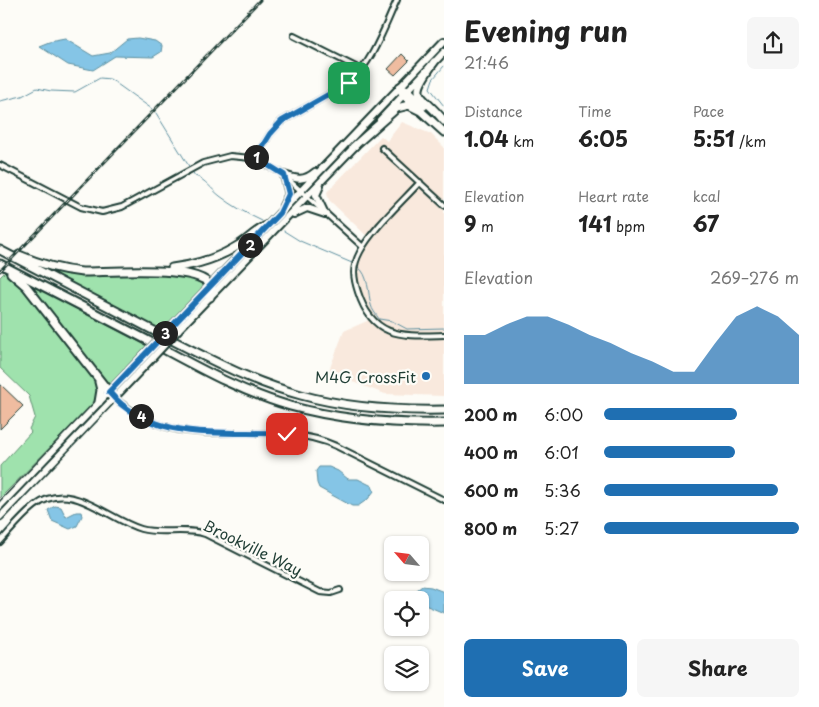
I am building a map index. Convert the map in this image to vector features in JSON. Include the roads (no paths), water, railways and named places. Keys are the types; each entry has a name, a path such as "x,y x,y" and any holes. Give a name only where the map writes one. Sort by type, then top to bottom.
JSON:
{"highway":[{"path":"434,62 420,82 418,90 422,98 444,123"},
{"path":"400,87 419,110 444,132"},
{"path":"405,93 444,123"},
{"path":"354,148 397,108 408,105 419,110"},
{"path":"155,271 193,265 216,257 233,249 269,225"},
{"path":"0,249 35,262 62,269 85,272 176,271 202,279 212,290 210,297"},
{"path":"0,249 220,365 259,382 300,395 346,405 388,410 444,410"},
{"path":"0,264 26,286 111,395"},
{"path":"0,264 213,375 264,398 345,418 394,423 444,423"},
{"path":"98,379 101,387 99,402"}],"main road":[{"path":"0,506 99,402 111,395 153,357 285,219 327,164 444,41"},
{"path":"0,517 111,395 146,353 280,213 326,176 354,148 444,52"},
{"path":"284,175 302,180 327,164"},
{"path":"280,213 289,194 284,175"},
{"path":"325,214 316,195 326,176"},
{"path":"285,219 304,209 310,208 325,214"}],"street":[{"path":"254,160 270,134 282,121 349,83 362,70 397,0"},
{"path":"294,36 362,70"},
{"path":"382,148 444,205"},
{"path":"0,165 81,206 102,212 122,207 185,172 216,158 230,156 254,160 268,165 284,175 363,247"},
{"path":"420,182 363,247 354,267 354,278 368,315 383,329 408,336 444,335"},
{"path":"111,395 149,421 178,430 289,434 319,439 444,500"},
{"name":"Brookville Way","path":"0,542 36,505 46,500 64,496 83,501 142,530 160,533 188,531 205,534 320,592 330,594 340,590"}],"water":[{"path":"138,38 155,41 162,46 161,52 153,57 115,56 93,70 68,65 39,46 65,39 93,56 110,53 127,39"},
{"path":"319,467 329,467 348,479 358,479 372,486 374,491 368,499 358,506 352,506 319,488 316,471"},
{"path":"55,506 61,507 66,517 76,512 81,512 82,516 77,526 70,529 52,521 48,510"},
{"path":"422,586 444,592 444,613 429,607 429,591 416,591"}],"waterway":[{"path":"444,66 433,79 430,88 444,106"},
{"path":"0,101 22,96 37,88 51,91 75,92 100,78 110,79 152,109"},
{"path":"156,113 195,176 230,203 262,221"},
{"path":"284,231 300,241 352,263"},
{"path":"358,267 364,274 368,284 372,307 379,319 392,321 407,329 444,328"}],"railway":[{"path":"0,271 260,0"}],"place":[{"name":"M4G CrossFit","path":"426,376"}]}
